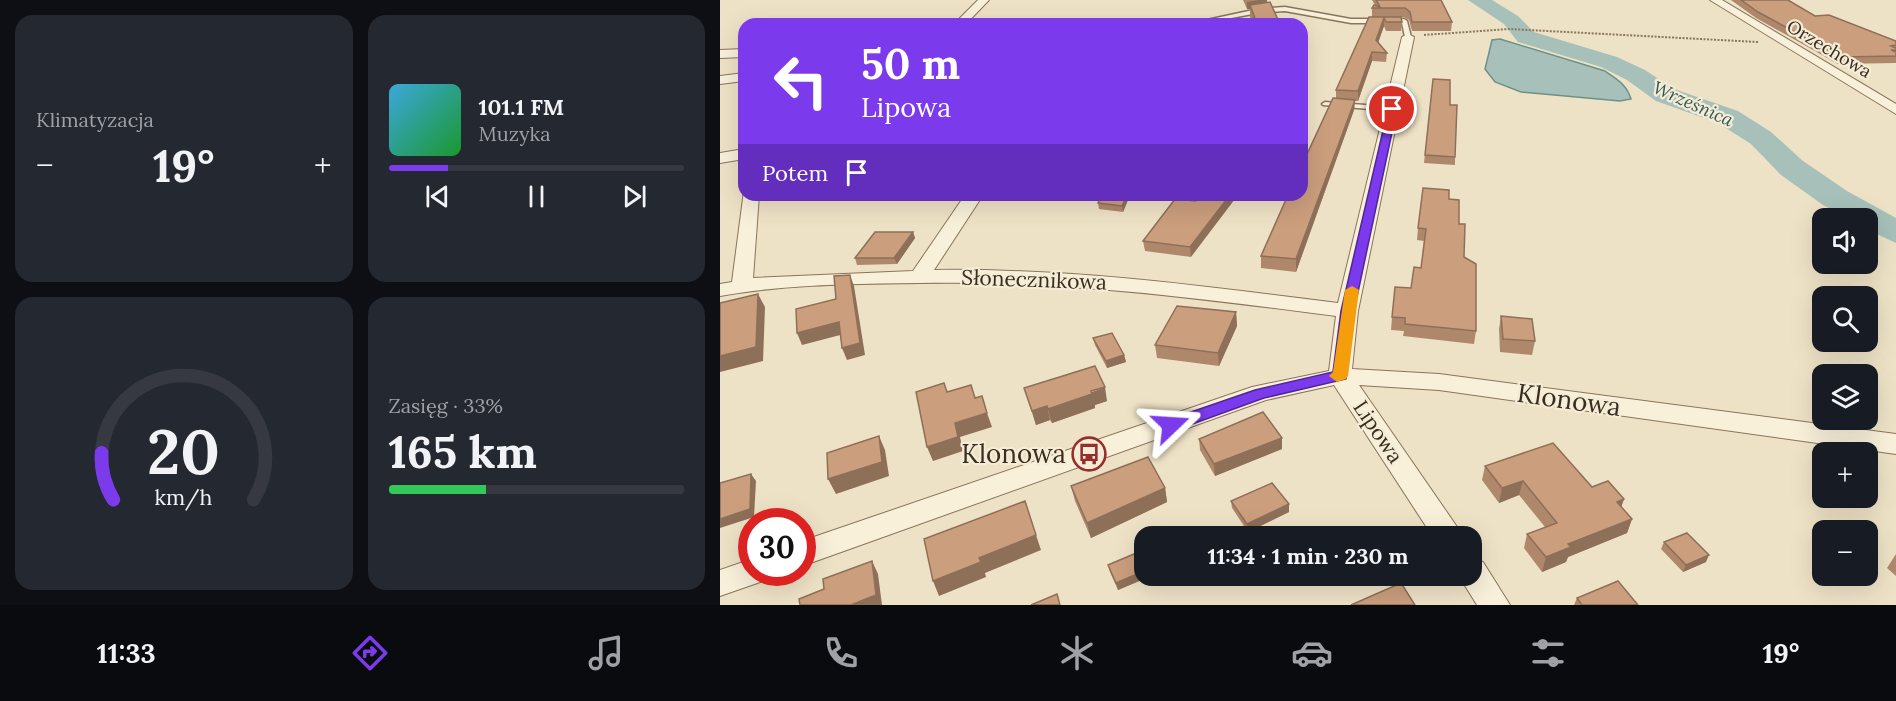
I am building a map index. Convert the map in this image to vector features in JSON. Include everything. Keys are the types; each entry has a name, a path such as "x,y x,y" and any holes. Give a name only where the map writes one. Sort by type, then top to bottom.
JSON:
{"street":[{"path":"966,18 984,0"},
{"name":"Orzechowa","path":"1714,0 1896,110"},
{"path":"1340,376 1347,311 1408,37"},
{"path":"720,54 738,53"},
{"path":"720,81 738,78"},
{"path":"720,158 738,155"},
{"path":"742,285 749,201"},
{"path":"919,276 970,201"},
{"name":"Słonecznikowa","path":"720,290 742,285 919,276 1037,277 1136,285 1347,311"},
{"name":"Klonowa","path":"816,549 1261,393 1340,376 1439,382 1896,444"},
{"name":"Lipowa","path":"1340,376 1442,526"},
{"path":"720,583 738,577"},
{"path":"1482,586 1494,605"}],"lane":[{"path":"1221,18 1257,11 1285,9 1351,21 1404,21 1408,37"},
{"path":"1325,104 1392,109"}],"path":[{"path":"1408,37 1526,29 1599,36 1784,44"}],"water":[{"path":"1500,39 1605,71 1624,86 1631,99 1620,101 1521,92 1495,82 1485,69 1492,40"}],"building":[{"path":"1376,0 1441,0 1452,22 1412,22 1410,12 1405,8 1372,8 1374,5 1380,7"},
{"path":"1741,0 1788,0 1815,16 1829,15 1896,41 1896,45 1891,46 1896,50 1891,50 1896,52 1896,56 1841,57 1758,12"},
{"path":"1270,2 1277,18 1255,18 1250,5"},
{"path":"1369,17 1401,17 1402,22 1386,22 1384,18 1376,40 1387,53 1372,52 1358,91 1336,90"},
{"path":"1433,79 1450,80 1450,105 1457,105 1455,157 1425,155"},
{"path":"1333,98 1355,100 1296,259 1261,256 1285,201 1308,201 1308,152"},
{"path":"1423,188 1449,190 1449,199 1459,200 1459,224 1465,224 1464,257 1476,264 1476,331 1405,324 1405,318 1392,317 1395,287 1411,288 1414,267 1421,268 1426,229 1418,228"},
{"path":"1099,201 1124,201 1122,206 1098,203"},
{"path":"1173,201 1225,201 1190,247 1143,241"},
{"path":"875,232 913,232 894,258 855,258"},
{"path":"850,275 860,343 842,348 839,322 797,333 796,309 836,299 834,276"},
{"path":"758,294 756,347 720,356 720,303"},
{"path":"1177,306 1236,312 1218,353 1155,345"},
{"path":"1501,316 1532,319 1535,341 1503,339"},
{"path":"1112,333 1124,355 1106,361 1093,338"},
{"path":"1095,366 1105,387 1091,391 1092,394 1048,409 1047,406 1032,411 1024,388"},
{"path":"944,383 947,392 971,385 975,398 982,396 987,413 955,423 958,437 927,447 916,392"},
{"path":"1263,412 1282,438 1214,464 1199,439"},
{"path":"879,436 882,462 828,479 827,453"},
{"path":"1553,443 1592,487 1608,481 1624,499 1617,502 1632,519 1568,544 1571,547 1546,557 1527,534 1557,523 1523,481 1502,488 1485,466"},
{"path":"1148,457 1165,488 1087,523 1071,486"},
{"path":"751,474 750,508 738,508 738,513 720,519 720,483"},
{"path":"1272,483 1289,504 1247,524 1231,501"},
{"path":"1025,501 1036,535 979,558 981,562 933,581 924,539"},
{"path":"1687,533 1709,555 1686,565 1664,542"},
{"path":"1134,554 1134,575 1116,583 1108,565"},
{"path":"872,561 876,595 851,605 800,605 799,599 824,589 823,579"},
{"path":"1618,581 1638,605 1582,605 1577,598"},
{"path":"1394,586 1403,586 1415,605 1351,605"},
{"path":"1057,594 1060,605 1031,605"}],"waterway":[{"name":"Wrześnica","path":"1478,0 1511,20 1526,37 1609,62 1636,75 1665,95 1728,117 1761,138 1792,168 1835,198 1896,232"}],"slow traffic":[{"path":"1337,376 1340,376 1347,311 1352,290"}],"place":[{"name":"Klonowa","path":"1089,454"}],"route":[{"path":"1171,425 1261,393 1306,381 1340,376 1347,311 1392,109"}]}
